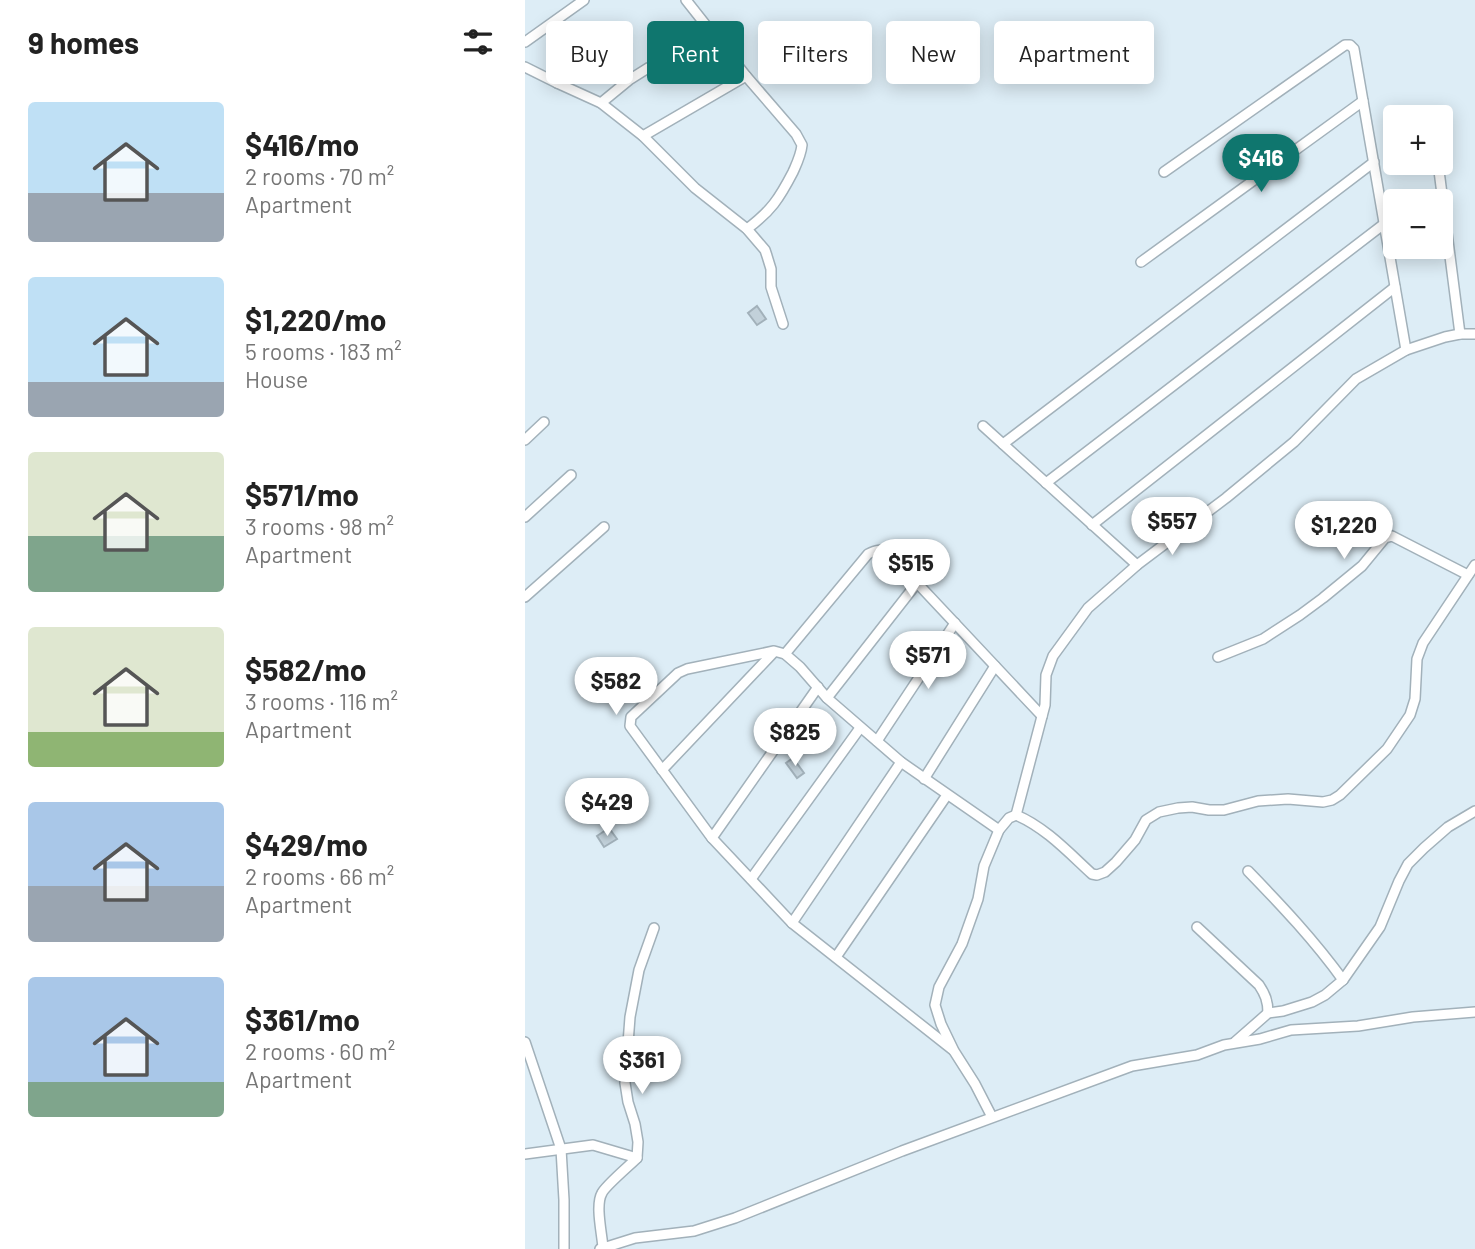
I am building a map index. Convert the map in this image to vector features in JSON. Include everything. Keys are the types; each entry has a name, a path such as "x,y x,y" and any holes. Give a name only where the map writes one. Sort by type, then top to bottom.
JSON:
{"street":[{"path":"525,42 584,0"},
{"path":"686,0 703,21"},
{"path":"1164,172 1345,45 1350,45 1354,49 1383,218"},
{"path":"525,67 546,78"},
{"path":"601,103 647,69"},
{"path":"744,73 796,134 803,148 775,204 747,229"},
{"path":"643,136 746,76"},
{"path":"559,84 601,103 643,136 695,188 747,229 765,250 771,269 771,287 783,324"},
{"path":"1141,262 1363,101"},
{"path":"1003,444 1374,162"},
{"path":"1440,175 1460,334"},
{"path":"1046,483 1383,225"},
{"path":"1390,259 1406,351"},
{"path":"1092,524 1395,287"},
{"path":"1016,815 1045,705 1046,675 1053,656 1088,608 1137,565 1226,498 1294,442 1356,379 1406,351 1445,337 1475,334"},
{"path":"525,440 544,422"},
{"path":"983,426 1137,565"},
{"path":"525,517 571,475"},
{"path":"525,597 604,527"},
{"path":"1218,657 1263,639 1308,609 1362,566 1385,538 1392,536 1468,575"},
{"path":"785,654 868,554 881,550 888,552 1042,716"},
{"path":"992,1117 954,1051 935,1005 939,987 962,944 978,899 984,866 999,830 1009,818 1016,815 1025,819 1067,850 1092,874 1097,875 1116,862 1135,840 1146,820 1159,812 1192,807 1224,810 1258,801 1332,800 1387,749 1409,715 1415,699 1417,659 1423,643 1475,565"},
{"path":"827,698 917,583"},
{"path":"877,741 955,623"},
{"path":"954,1051 792,923 712,838 630,726 631,717 678,673 687,669 774,651 785,654 860,728 925,779 999,830"},
{"path":"662,770 774,651"},
{"path":"925,779 995,666"},
{"path":"712,838 818,687"},
{"path":"751,879 860,728"},
{"path":"792,923 901,761"},
{"path":"836,957 947,795"},
{"path":"1233,1043 1268,1013 1311,1002 1325,995 1343,980 1380,927 1408,864 1448,827 1475,811"},
{"path":"1248,871 1320,948 1343,980"},
{"path":"1197,927 1259,985 1268,1003 1268,1013"},
{"path":"654,928 639,970 629,1017 625,1083 638,1142 637,1158 600,1195 602,1248 635,1238 694,1231 734,1218 902,1151 1132,1066 1196,1055 1233,1043 1291,1030 1358,1026 1413,1017 1475,1012"},
{"path":"525,1042 561,1149 563,1249"},
{"path":"525,1154 593,1145 637,1158"}],"building":[{"path":"757,306 766,319 757,325 748,313"},
{"path":"793,758 804,773 797,778 786,763"},
{"path":"609,828 617,839 604,847 597,836"}]}
